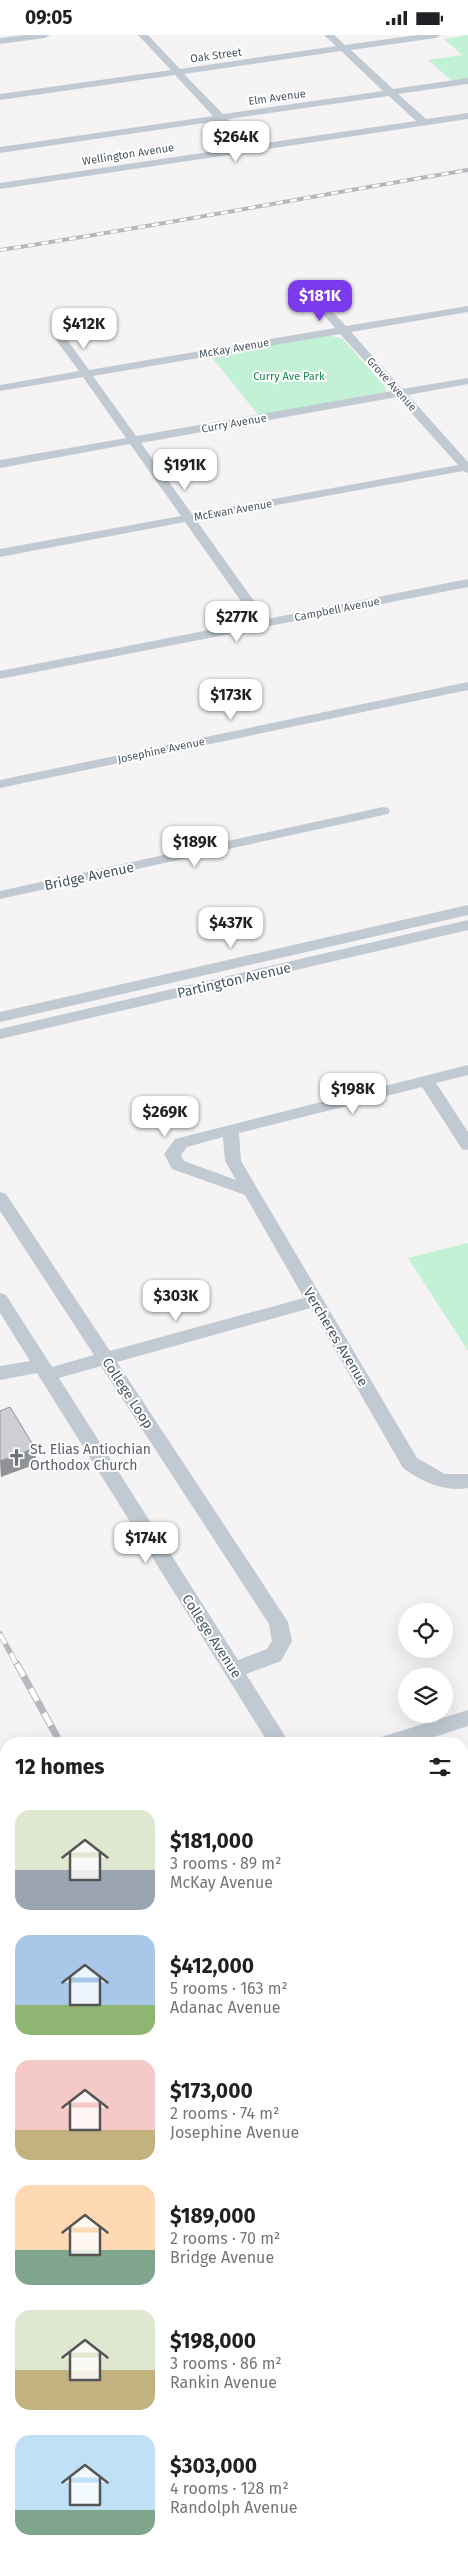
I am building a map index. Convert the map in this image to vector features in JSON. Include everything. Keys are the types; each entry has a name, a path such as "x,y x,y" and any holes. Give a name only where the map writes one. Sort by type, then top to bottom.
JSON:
{"street":[{"path":"0,41 45,35"},
{"path":"142,35 250,149"},
{"path":"329,35 424,123"},
{"name":"Oak Street","path":"0,97 436,35"},
{"name":"Elm Avenue","path":"0,150 468,81"},
{"name":"Wellington Avenue","path":"0,186 468,116"},
{"name":"Grove Avenue","path":"316,299 467,468"},
{"name":"McKay Avenue","path":"0,388 468,309"},
{"path":"62,340 84,374 263,623"},
{"name":"Curry Avenue","path":"0,464 468,381"},
{"name":"McEwan Avenue","path":"0,553 467,468"},
{"name":"Campbell Avenue","path":"0,675 468,583"},
{"name":"Josephine Avenue","path":"0,784 468,686"},
{"name":"Bridge Avenue","path":"0,895 383,811"},
{"name":"Partington Avenue","path":"0,1017 468,910"},
{"name":"Partington Avenue","path":"0,1034 468,925"},
{"path":"250,1191 178,1165 172,1154 181,1143 468,1070"},
{"path":"426,1081 468,1145"},
{"name":"Vercheres Avenue","path":"231,1130 233,1161 410,1463 428,1477 461,1483 468,1481"},
{"name":"College Loop","path":"0,1199 278,1622 282,1641 274,1655 234,1670"},
{"name":"College Avenue","path":"0,1299 276,1737"},
{"path":"0,1373 43,1370 105,1359 315,1301"},
{"path":"407,1737 468,1718"}],"green space":[{"path":"468,35 468,79 452,81 428,60 462,55 444,39"},
{"name":"Curry Ave Park","path":"328,335 343,339 385,387 386,392 259,416 210,355"},
{"path":"468,1243 468,1351 408,1258"}],"building":[{"path":"10,1407 35,1448 0,1461 0,1411"}],"railway":[{"path":"0,250 468,170"},
{"path":"0,1634 17,1665"},
{"path":"17,1664 57,1737"}],"place":[{"name":"St. Elias Antiochian Orthodox Church","path":"16,1457"}]}
